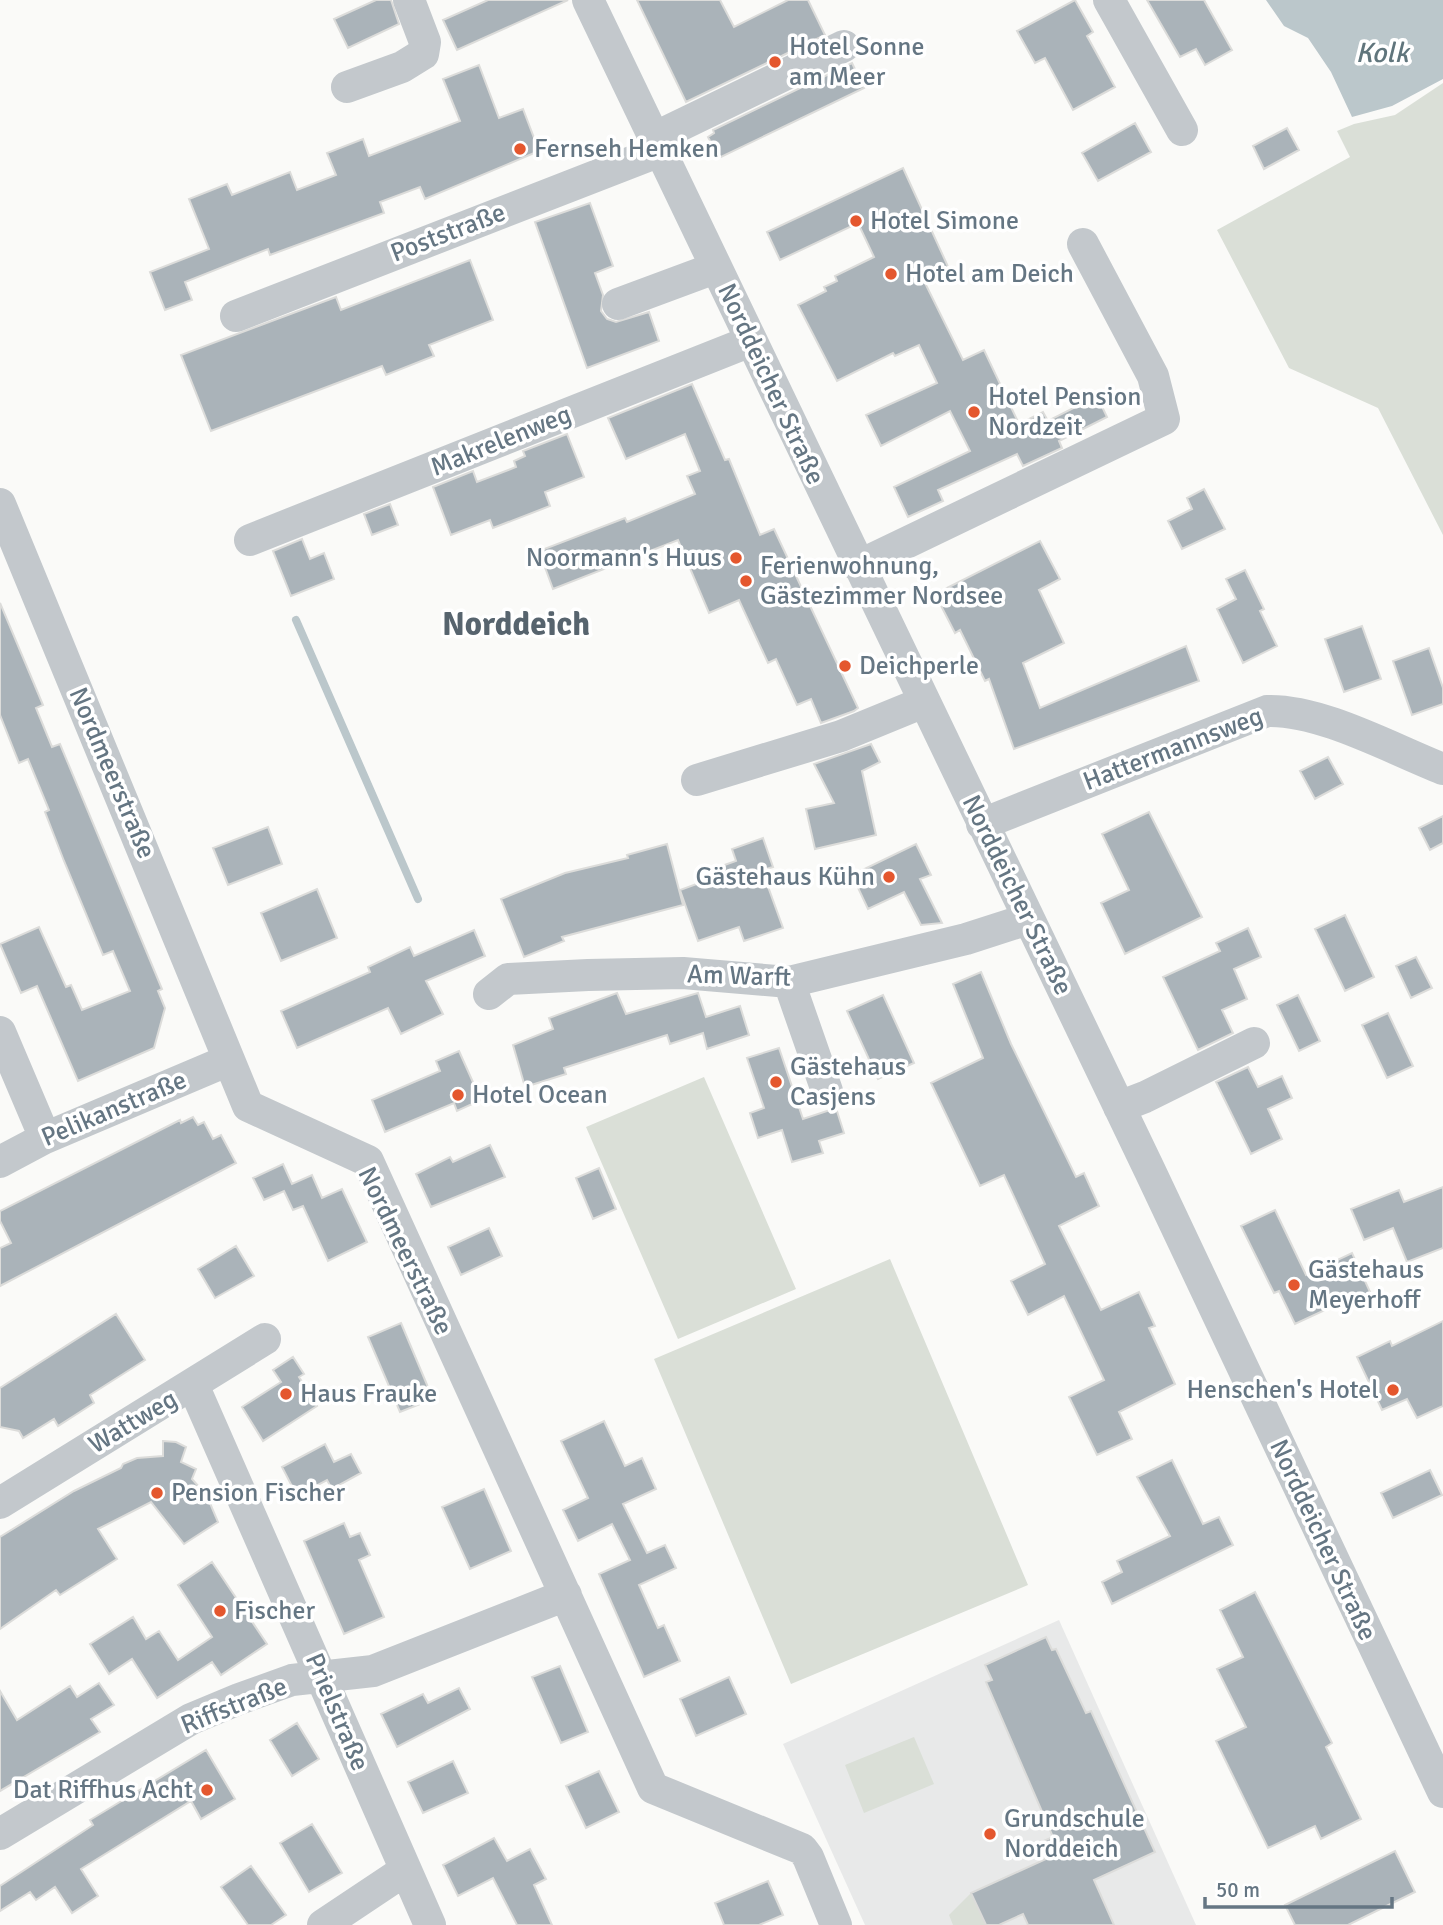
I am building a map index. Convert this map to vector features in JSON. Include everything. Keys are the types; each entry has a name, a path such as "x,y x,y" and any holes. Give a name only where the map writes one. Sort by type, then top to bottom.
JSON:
{"street":[{"path":"347,87 402,67 423,54 425,42 409,0"},
{"name":"Norddeicher Straße","path":"587,0 1119,1107 1443,1792"},
{"path":"1109,0 1182,130"},
{"name":"Poststraße","path":"236,316 657,145 844,46"},
{"path":"858,566 1164,419 1153,376 1083,244"},
{"path":"618,304 715,268"},
{"name":"Makrelenweg","path":"250,540 751,341"},
{"name":"Nordmeerstraße","path":"0,504 248,1106 368,1161 653,1788 802,1849 808,1857 836,1925"},
{"path":"697,780 841,736 924,702"},
{"name":"Hattermannsweg","path":"982,824 1266,711 1289,710 1312,716 1443,769"},
{"name":"Am Warft","path":"489,994 508,979 588,975 683,973 789,982 966,939 1028,919"},
{"path":"789,982 827,1091"},
{"path":"0,1032 45,1138"},
{"path":"1119,1107 1145,1097 1254,1043"},
{"name":"Pelikanstraße","path":"0,1162 45,1138 229,1060"},
{"name":"Wattweg","path":"0,1503 265,1339"},
{"name":"Prielstraße","path":"193,1385 324,1679 429,1925"},
{"name":"Riffstraße","path":"0,1834 191,1719 292,1680 324,1679 373,1671 566,1595"},
{"path":"323,1925 404,1871"}],"shaded area":[{"path":"1443,83 1443,535 1378,408 1289,368 1217,230 1350,157 1337,131 1354,124 1395,115"},
{"path":"704,1077 796,1289 678,1339 586,1127"},
{"path":"890,1259 1028,1585 791,1684 654,1359"},
{"name":"Grundschule Norddeich","path":"1059,1620 1196,1925 865,1925 783,1744"},
{"path":"914,1737 934,1784 864,1813 845,1765"},
{"path":"971,1893 986,1925 953,1925 949,1915"}],"water":[{"name":"Kolk","path":"1266,0 1443,0 1443,79 1392,106 1352,117 1331,72 1308,38 1284,26"}],"building":[{"path":"376,0 391,0 399,24 348,48 334,19"},
{"path":"488,0 568,0 457,50 443,20"},
{"path":"637,0 720,0 734,27 788,0 808,0 825,35 686,102"},
{"path":"1075,0 1093,32 1087,36 1115,87 1073,110 1045,58 1035,63 1017,31"},
{"path":"1147,0 1204,0 1232,50 1205,65 1196,49 1180,57"},
{"path":"852,63 864,88 721,157 718,156 708,137 714,133 713,130"},
{"path":"479,65 499,118 523,109 539,151 425,199 420,187 380,202 384,213 270,255 268,249 185,282 192,300 165,310 150,272 209,249 189,199 227,184 232,195 290,172 297,190 336,175 327,153 363,139 369,156 460,121 443,79"},
{"path":"1135,123 1151,152 1098,181 1082,153"},
{"path":"1287,128 1299,150 1264,169 1253,146"},
{"path":"903,168 950,271 925,283 963,360 984,350 1019,424 1043,412 1048,421 1097,396 1107,417 1059,441 1062,448 1023,466 1017,454 938,490 943,501 908,517 894,487 970,451 950,411 881,446 866,415 937,383 919,345 895,356 893,353 837,381 798,305 826,291 824,287 837,281 835,276 874,257 858,223 780,260 767,232"},
{"path":"590,203 613,266 595,273 603,295 601,311 607,319 616,322 649,312 659,341 587,368 535,222"},
{"path":"470,260 493,320 429,345 434,356 386,375 382,366 211,431 181,355 336,297 341,310"},
{"path":"692,384 725,460 729,459 760,535 774,529 858,708 854,711 821,723 811,699 797,705 776,659 768,663 739,600 709,613 678,540 553,589 539,551 625,518 627,522 695,494 687,476 700,471 685,434 626,459 608,418"},
{"path":"567,434 584,477 545,492 550,506 493,528 490,520 451,535 433,487 473,471 477,482 516,467 514,461 525,456 523,451"},
{"path":"1204,489 1225,529 1182,549 1168,521 1192,509 1187,498"},
{"path":"390,504 398,525 372,535 364,514"},
{"path":"302,539 310,559 324,553 334,579 291,596 273,551"},
{"path":"1040,541 1060,579 1039,590 1064,643 1023,663 1040,708 1186,646 1199,681 1014,749 989,679 985,681 960,630 955,633 935,594"},
{"path":"1245,570 1264,609 1260,611 1277,646 1243,663 1217,609 1236,599 1226,579"},
{"path":"0,603 43,705 36,708 52,747 60,744 162,989 158,991 165,1008 154,1048 78,1081 37,986 21,993 0,944 39,927 66,987 71,985 82,1010 130,991 113,951 103,955 45,812 49,810 28,759 19,763 0,715"},
{"path":"1362,626 1381,679 1344,692 1325,639"},
{"path":"1429,648 1443,688 1443,704 1412,715 1393,661"},
{"path":"871,744 880,762 862,771 876,835 815,849 806,809 834,803 814,764"},
{"path":"1328,757 1343,784 1315,799 1300,771"},
{"path":"1149,812 1202,917 1125,954 1101,903 1129,890 1102,834"},
{"path":"1443,816 1443,843 1430,850 1419,828"},
{"path":"268,827 282,864 228,885 213,848"},
{"path":"763,838 773,867 762,870 783,928 744,941 739,927 698,941 680,890 721,875 719,867 736,861 732,849"},
{"path":"667,844 683,905 562,937 564,941 524,957 501,899 565,873 628,858 627,855"},
{"name":"Gästehaus Kühn","path":"916,844 931,875 920,879 942,923 921,925 904,892 868,909 852,875"},
{"path":"317,889 337,938 281,961 261,913"},
{"path":"1345,915 1374,977 1345,991 1315,929"},
{"path":"1248,928 1261,957 1234,969 1247,999 1222,1010 1233,1033 1198,1050 1163,977 1220,951 1216,943"},
{"path":"474,930 485,956 426,981 443,1014 401,1034 388,1008 297,1048 281,1011 370,972 368,967 410,947 414,956"},
{"path":"1416,957 1432,988 1411,998 1396,966"},
{"path":"981,972 1011,1044 1076,1177 1084,1173 1099,1206 1059,1226 1101,1310 1139,1292 1155,1326 1149,1328 1175,1384 1119,1412 1132,1439 1097,1455 1069,1397 1104,1380 1064,1296 1028,1315 1011,1281 1045,1264 1004,1175 980,1186 931,1083 983,1058 953,984"},
{"path":"617,993 626,1014 698,993 706,1017 740,1006 749,1035 707,1049 703,1033 670,1044 667,1035 564,1068 566,1074 525,1087 513,1045 553,1029 549,1018"},
{"path":"883,995 914,1063 878,1079 847,1011"},
{"path":"1298,995 1320,1041 1299,1051 1277,1005"},
{"path":"1388,1013 1413,1066 1387,1078 1362,1025"},
{"path":"779,1048 803,1119 836,1108 844,1133 819,1141 823,1153 792,1162 782,1130 758,1138 750,1113 764,1108 747,1058"},
{"path":"459,1051 481,1100 457,1111 454,1103 385,1132 372,1100 440,1071 436,1061"},
{"path":"1248,1067 1258,1087 1282,1076 1292,1098 1268,1109 1282,1139 1251,1154 1216,1082"},
{"path":"193,1117 198,1125 204,1122 213,1139 221,1135 236,1163 0,1286 0,1248 11,1243 0,1221 0,1211 180,1120 181,1123"},
{"path":"490,1145 505,1177 431,1207 416,1174 450,1157 453,1162"},
{"path":"283,1164 292,1184 312,1175 322,1198 342,1189 367,1242 328,1261 303,1206 293,1210 284,1191 264,1200 253,1178"},
{"path":"599,1168 616,1209 593,1219 576,1178"},
{"path":"1443,1187 1443,1248 1407,1262 1393,1228 1364,1240 1351,1209 1399,1190 1404,1202"},
{"path":"1275,1210 1306,1275 1352,1253 1371,1294 1345,1307 1342,1302 1295,1324 1279,1291 1274,1293 1241,1226"},
{"path":"489,1228 502,1256 461,1275 448,1247"},
{"path":"236,1246 254,1276 215,1298 198,1269"},
{"path":"116,1314 145,1360 90,1395 94,1403 58,1426 54,1419 23,1438 19,1431 0,1427 0,1388"},
{"path":"1443,1321 1443,1406 1417,1418 1407,1399 1382,1410 1357,1357 1390,1341 1392,1346"},
{"path":"401,1323 433,1399 400,1412 368,1337"},
{"name":"Haus Frauke","path":"293,1357 304,1374 299,1377 317,1406 263,1441 242,1407 281,1382 273,1370"},
{"path":"604,1421 625,1466 642,1458 656,1489 623,1504 647,1553 665,1545 676,1568 639,1585 658,1628 664,1625 680,1661 644,1677 599,1574 630,1560 612,1524 578,1541 563,1510 588,1498 561,1441"},
{"path":"163,1441 176,1442 186,1447 181,1462 196,1469 192,1479 207,1496 218,1522 184,1544 151,1502 98,1529 117,1559 60,1595 56,1590 0,1629 0,1537 74,1491 121,1468 123,1464 137,1458 163,1456"},
{"path":"325,1444 334,1462 351,1454 361,1473 332,1489 327,1480 297,1496 282,1467"},
{"path":"1172,1460 1203,1524 1219,1517 1233,1545 1112,1604 1102,1582 1122,1572 1117,1561 1170,1536 1137,1477"},
{"path":"1430,1470 1442,1495 1393,1518 1381,1493"},
{"path":"484,1489 511,1551 470,1569 442,1507"},
{"path":"344,1523 350,1537 360,1533 370,1555 359,1560 384,1617 344,1634 304,1541"},
{"path":"212,1562 267,1644 221,1675 212,1662 157,1698 132,1659 109,1674 90,1644 133,1617 146,1639 159,1631 178,1660 212,1637 178,1585"},
{"path":"1255,1592 1332,1743 1326,1747 1361,1819 1321,1839 1315,1826 1268,1848 1216,1741 1246,1727 1217,1669 1243,1657 1220,1610"},
{"path":"1046,1637 1052,1650 1056,1649 1086,1713 1091,1711 1155,1852 1094,1880 1114,1925 1028,1925 1023,1914 999,1925 986,1925 971,1893 1046,1859 1039,1843 1053,1837 986,1682 992,1680 985,1665"},
{"path":"560,1666 588,1732 561,1743 532,1677"},
{"path":"729,1677 746,1714 696,1736 680,1699"},
{"path":"99,1683 114,1705 91,1719 100,1732 0,1791 0,1691 17,1720 70,1686 77,1697"},
{"path":"459,1688 470,1709 397,1747 381,1714 423,1694 428,1703"},
{"path":"297,1723 319,1759 292,1776 270,1740"},
{"path":"206,1750 235,1799 201,1819 191,1801 81,1869 98,1896 72,1913 55,1887 36,1900 30,1892 0,1911 0,1886 93,1825 90,1820"},
{"path":"453,1761 468,1793 423,1813 408,1782"},
{"path":"599,1771 619,1812 586,1828 566,1786"},
{"path":"312,1824 342,1873 309,1892 280,1843"},
{"path":"494,1838 507,1861 530,1849 546,1879 534,1885 552,1925 517,1925 493,1878 458,1896 443,1865"},
{"path":"1395,1851 1415,1892 1348,1925 1295,1925 1285,1905"},
{"path":"251,1866 286,1915 271,1925 248,1925 221,1887"},
{"path":"768,1881 783,1915 759,1925 724,1925 715,1903"}],"waterway":[{"path":"296,620 418,899"}],"place":[{"name":"Hotel Sonne am Meer","path":"775,62"},
{"name":"Fernseh Hemken","path":"520,149"},
{"name":"Hotel Simone","path":"856,221"},
{"name":"Hotel am Deich","path":"891,274"},
{"name":"Hotel Pension Nordzeit","path":"974,412"},
{"name":"Noormann's Huus","path":"736,558"},
{"name":"Ferienwohnung, Gästezimmer Nordsee","path":"746,581"},
{"name":"Deichperle","path":"845,666"},
{"name":"Gästehaus Kühn","path":"889,877"},
{"name":"Gästehaus Casjens","path":"776,1082"},
{"name":"Hotel Ocean","path":"458,1095"},
{"name":"Gästehaus Meyerhoff","path":"1294,1285"},
{"name":"Henschen's Hotel","path":"1393,1390"},
{"name":"Haus Frauke","path":"286,1394"},
{"name":"Pension Fischer","path":"157,1493"},
{"name":"Fischer","path":"220,1611"},
{"name":"Dat Riffhus Acht","path":"207,1790"},
{"name":"Grundschule Norddeich","path":"990,1834"}],"district":[{"name":"Norddeich","path":"516,624"}]}
